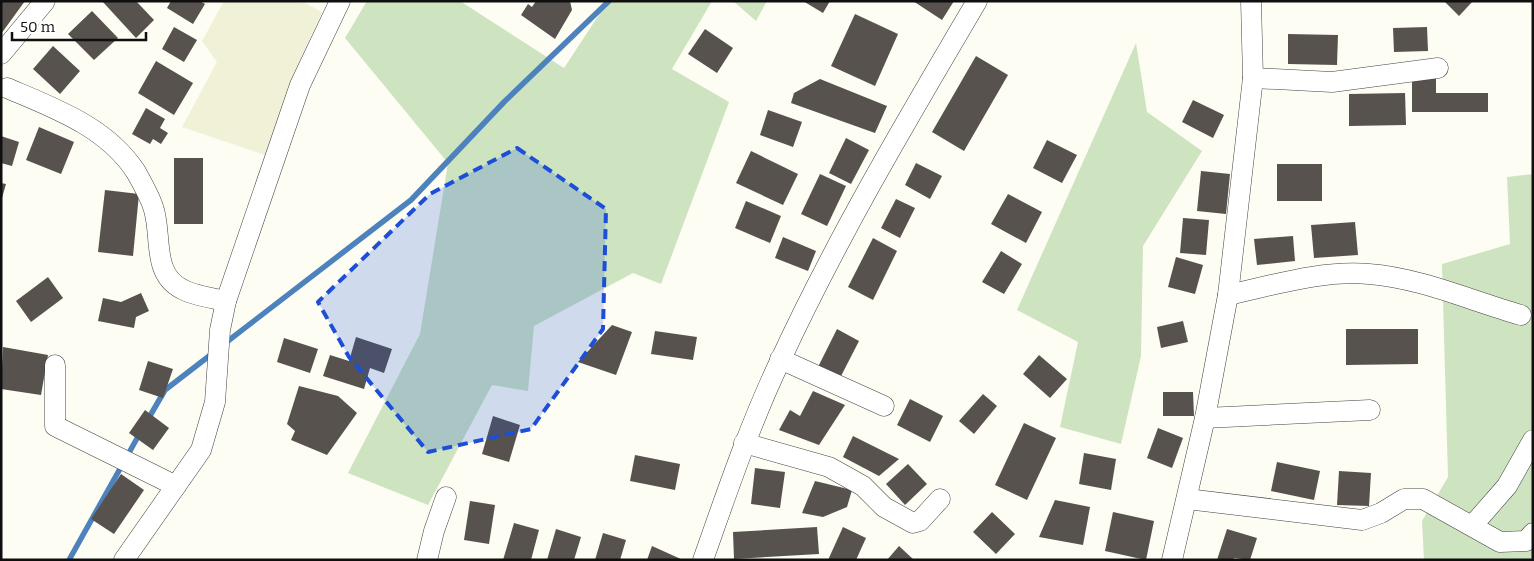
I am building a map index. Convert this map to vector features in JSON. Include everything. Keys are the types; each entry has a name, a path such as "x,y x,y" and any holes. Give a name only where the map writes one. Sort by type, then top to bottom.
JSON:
{"street":[{"path":"1,54 45,1"},
{"path":"124,560 201,450 215,402 220,330 226,301 300,85 340,1"},
{"path":"703,560 744,443 780,359 837,245 977,1"},
{"path":"1172,560 1205,418 1228,295 1253,78 1251,1"},
{"path":"1253,78 1332,82 1438,68"},
{"path":"7,88 64,111 108,139 135,172 154,210 161,264 168,277 182,289 226,301"},
{"path":"1228,295 1322,276 1368,274 1421,284 1521,315"},
{"path":"780,359 884,406"},
{"path":"55,365 55,426 176,486"},
{"path":"1205,418 1370,410"},
{"path":"1472,526 1507,486 1533,440"},
{"path":"744,443 830,467 863,486 884,507 913,523 920,521 940,499"},
{"path":"427,560 434,531 446,497"},
{"path":"1186,500 1362,520 1381,513 1404,499 1423,499 1500,542 1526,541 1533,533"}],"highlighted area":[{"path":"517,148 606,209 603,329 531,429 428,452 349,357 318,302 430,194"}],"green space":[{"path":"224,1 301,1 322,12 292,78 268,156 182,127 217,62 202,41"},
{"path":"367,1 460,1 564,68 608,1 712,1 672,69 729,102 661,284 633,273 534,326 528,391 492,385 428,505 348,473 420,334 448,163 345,38"},
{"path":"733,1 767,1 756,21"},
{"path":"1136,43 1147,112 1202,151 1143,246 1141,356 1121,444 1060,427 1078,342 1017,310"},
{"path":"1533,174 1533,560 1424,560 1422,521 1448,477 1442,264 1510,244 1507,177"}],"building":[{"path":"1,1 25,1 1,34"},
{"path":"102,1 136,1 154,20 136,38"},
{"path":"171,1 200,1 205,4 193,24 167,8"},
{"path":"536,1 570,1 572,10 555,39 521,15 528,4 532,7"},
{"path":"803,1 830,1 823,13"},
{"path":"913,1 954,1 942,20"},
{"path":"1444,1 1473,1 1459,16"},
{"path":"92,11 118,38 94,60 68,34"},
{"path":"855,14 898,34 875,86 831,66"},
{"path":"174,27 197,40 184,62 162,49"},
{"path":"1427,27 1428,51 1394,52 1393,28"},
{"path":"705,29 733,48 717,73 688,54"},
{"path":"1288,34 1338,35 1337,65 1288,64"},
{"path":"53,46 80,71 60,94 33,69"},
{"path":"976,56 1008,75 964,151 932,132"},
{"path":"156,61 193,83 174,115 138,93"},
{"path":"1412,77 1436,77 1436,93 1488,93 1488,112 1412,112"},
{"path":"820,79 887,106 875,133 791,103 794,93"},
{"path":"1405,93 1406,125 1349,126 1349,94"},
{"path":"1193,100 1224,115 1213,138 1182,122"},
{"path":"146,108 165,119 160,128 168,133 161,144 153,139 150,144 132,134"},
{"path":"768,110 802,122 793,147 760,135"},
{"path":"39,127 74,142 61,174 26,160"},
{"path":"1,136 19,142 12,166 1,163"},
{"path":"846,138 869,150 851,184 829,173"},
{"path":"1047,140 1077,155 1062,183 1033,168"},
{"path":"751,151 798,174 783,205 736,183"},
{"path":"174,158 203,158 203,224 174,224"},
{"path":"916,163 942,176 930,199 905,185"},
{"path":"1277,164 1322,164 1322,201 1277,201"},
{"path":"1201,171 1230,174 1226,214 1197,211"},
{"path":"820,174 846,186 827,226 801,214"},
{"path":"1,183 6,184 2,198 1,198"},
{"path":"105,190 139,194 133,256 98,252"},
{"path":"1008,194 1042,212 1026,243 991,224"},
{"path":"896,199 915,208 900,238 881,228"},
{"path":"746,201 781,216 770,243 735,228"},
{"path":"1183,218 1209,220 1206,255 1180,253"},
{"path":"1355,222 1358,255 1314,258 1311,225"},
{"path":"1293,236 1295,261 1257,265 1254,239"},
{"path":"783,237 816,251 808,271 775,258"},
{"path":"873,238 897,251 873,300 848,287"},
{"path":"1001,251 1022,264 1004,294 982,282"},
{"path":"1176,257 1203,265 1195,294 1168,287"},
{"path":"48,277 63,298 31,322 16,301"},
{"path":"141,293 149,311 136,317 134,328 98,321 103,298 121,302"},
{"path":"1183,321 1188,342 1161,348 1157,327"},
{"path":"612,325 632,332 616,375 578,362"},
{"path":"837,329 859,341 839,380 817,369"},
{"path":"1346,329 1418,329 1418,364 1346,365"},
{"path":"655,331 697,337 693,360 651,354"},
{"path":"356,337 392,349 384,373 370,368 364,389 323,376 330,355 349,361"},
{"path":"284,338 318,349 310,373 277,362"},
{"path":"3,347 48,355 41,395 1,389"},
{"path":"1039,355 1067,379 1050,398 1023,374"},
{"path":"148,361 173,369 163,398 139,390"},
{"path":"299,386 338,396 357,413 327,455 291,440 295,431 287,424"},
{"path":"813,391 845,405 819,445 779,430 790,410 800,416"},
{"path":"1163,392 1193,392 1194,416 1163,416"},
{"path":"983,394 997,406 974,434 959,421"},
{"path":"910,399 943,416 930,442 897,425"},
{"path":"145,410 169,428 153,450 129,433"},
{"path":"493,416 520,425 509,462 482,454"},
{"path":"1024,423 1056,438 1027,500 995,485"},
{"path":"1158,428 1183,438 1172,468 1147,458"},
{"path":"853,436 899,459 879,476 843,457"},
{"path":"1084,453 1116,459 1111,490 1079,484"},
{"path":"635,455 680,464 675,490 630,481"},
{"path":"1277,462 1320,471 1314,500 1271,491"},
{"path":"908,464 927,484 905,505 886,484"},
{"path":"755,468 785,472 780,508 751,504"},
{"path":"1339,471 1371,473 1369,506 1337,505"},
{"path":"121,474 144,490 114,534 91,519"},
{"path":"815,481 852,490 847,507 823,517 802,513"},
{"path":"1055,500 1090,507 1083,545 1039,537"},
{"path":"470,501 495,505 489,544 464,540"},
{"path":"992,512 1015,534 996,554 973,532"},
{"path":"1113,512 1154,521 1146,560 1105,551"},
{"path":"514,523 539,530 531,560 503,560"},
{"path":"817,527 819,554 734,559 733,532"},
{"path":"843,527 866,538 856,560 828,560"},
{"path":"556,529 581,537 574,560 547,560"},
{"path":"1227,529 1257,538 1250,560 1234,558 1233,560 1217,560"},
{"path":"603,533 626,540 620,560 595,560"},
{"path":"652,546 683,560 647,560"},
{"path":"899,546 914,560 887,560"}],"waterway":[{"path":"224,344 411,200 505,101 609,1"},
{"path":"147,421 165,390 213,353"},
{"path":"69,560 140,433"}]}
